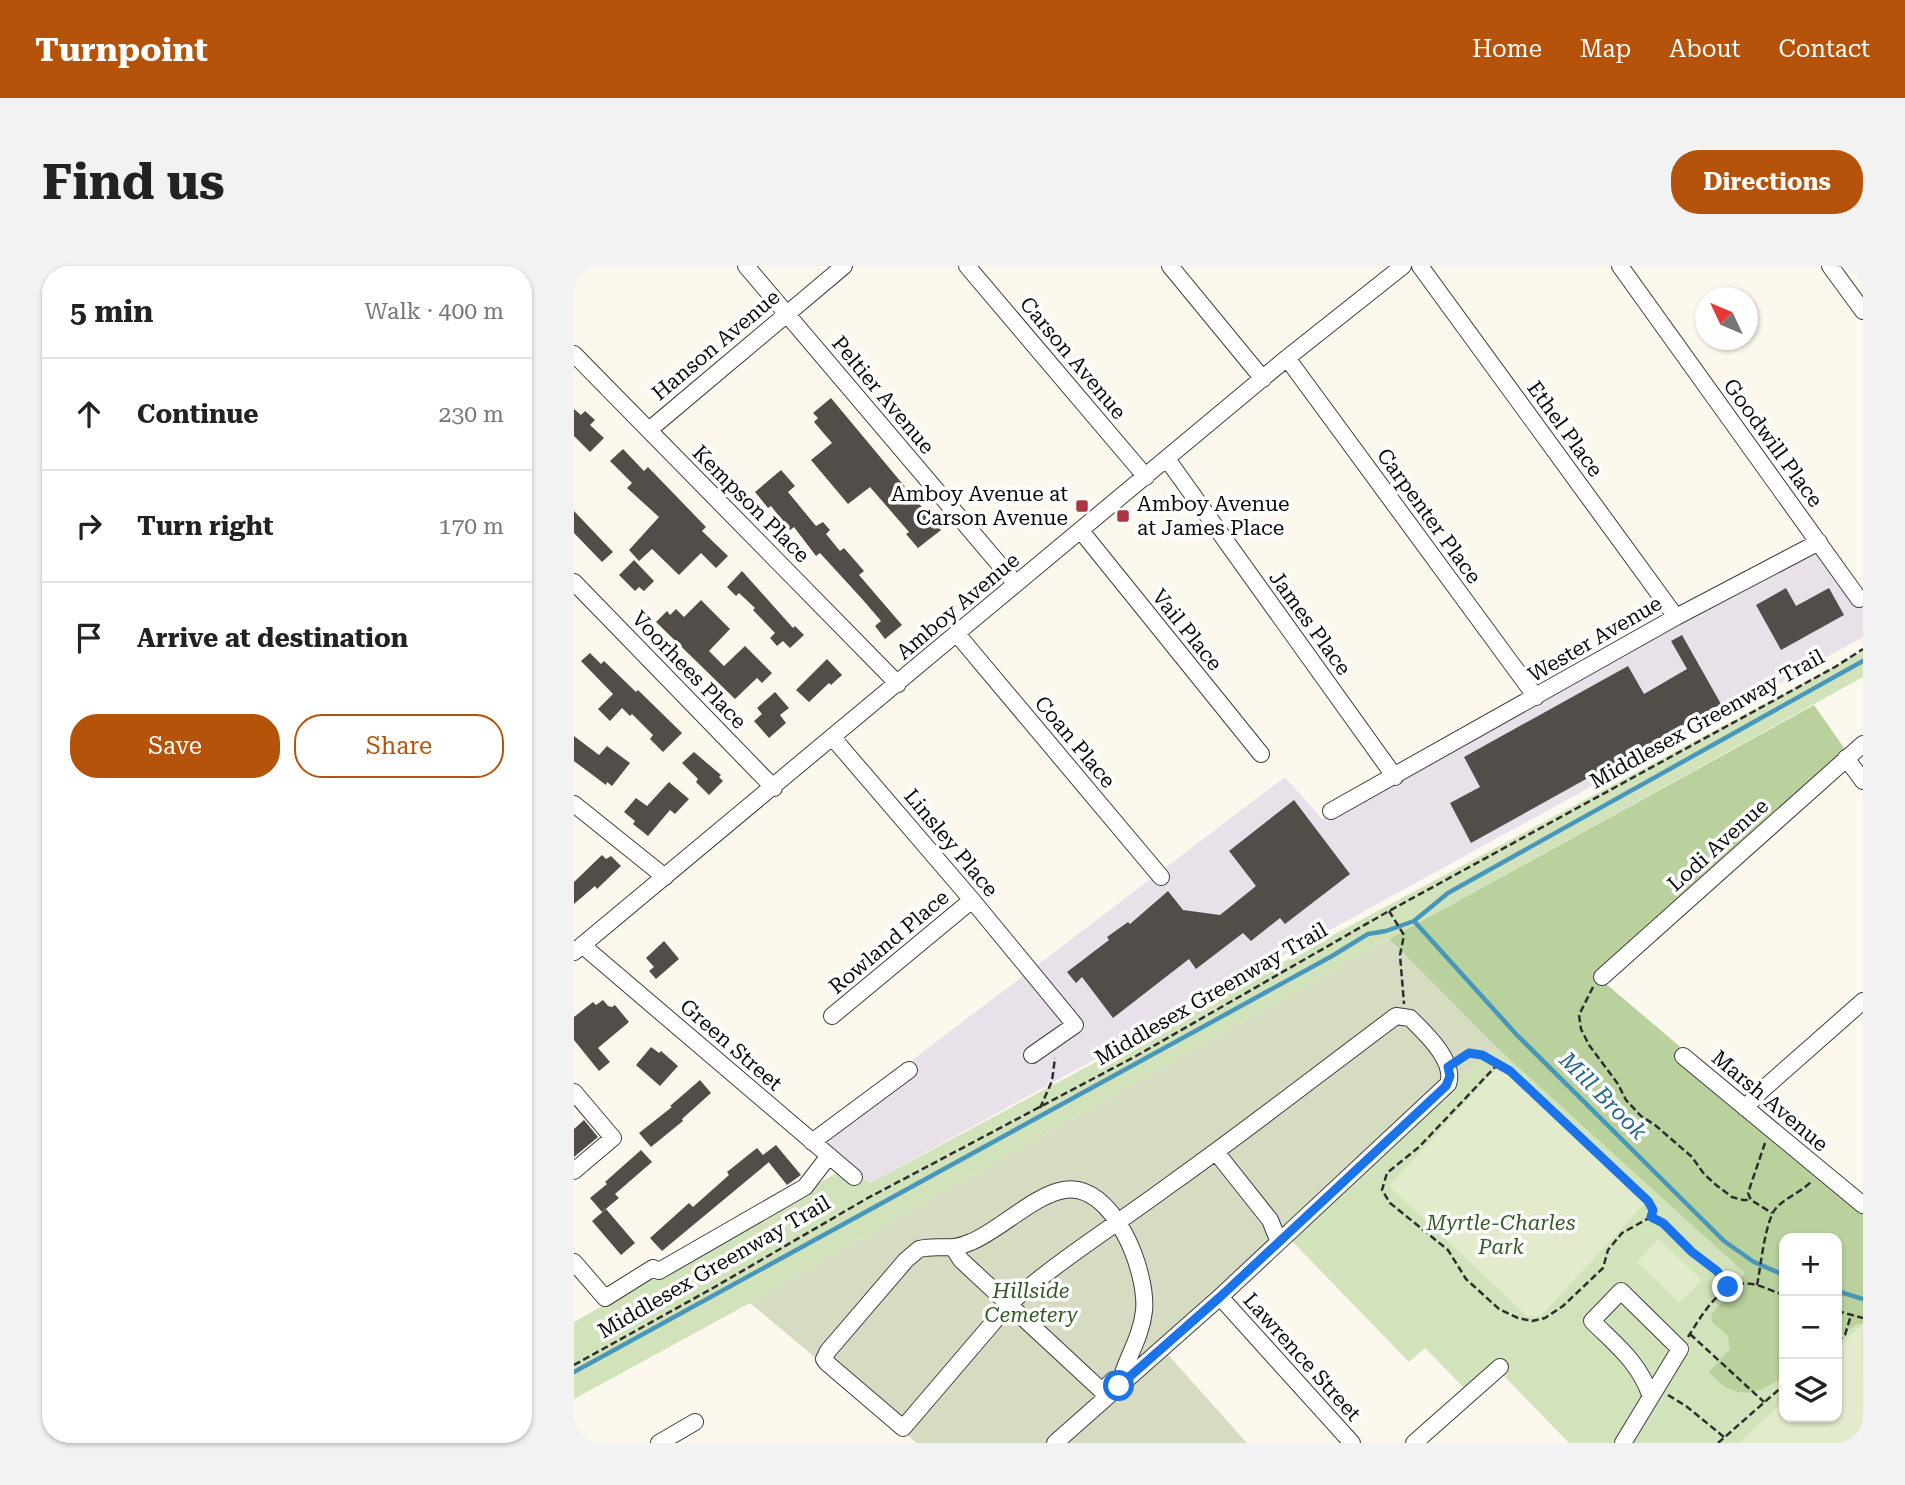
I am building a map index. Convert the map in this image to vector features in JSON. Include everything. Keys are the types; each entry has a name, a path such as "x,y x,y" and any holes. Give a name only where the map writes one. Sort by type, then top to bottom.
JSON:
{"street":[{"name":"Peltier Avenue","path":"746,266 1016,584"},
{"name":"Hanson Avenue","path":"649,430 844,266"},
{"name":"Carson Avenue","path":"967,266 1146,477"},
{"path":"1170,266 1263,379"},
{"name":"Ethel Place","path":"1420,266 1675,617"},
{"name":"Goodwill Place","path":"1620,266 1859,598"},
{"path":"1830,266 1860,301"},
{"name":"Amboy Avenue","path":"578,949 1398,268"},
{"name":"Kempson Place","path":"574,354 898,684"},
{"name":"Carpenter Place","path":"1287,358 1536,697"},
{"name":"James Place","path":"1167,459 1395,777"},
{"name":"Vail Place","path":"1081,531 1261,754"},
{"name":"Wester Avenue","path":"1331,811 1675,617 1819,542"},
{"name":"Voorhees Place","path":"574,582 774,788"},
{"name":"Coan Place","path":"957,634 1161,877"},
{"name":"Linsley Place","path":"833,738 1075,1025 1054,1040"},
{"name":"Lodi Avenue","path":"1602,977 1863,744"},
{"path":"1846,758 1863,781"},
{"path":"574,804 665,877"},
{"name":"Rowland Place","path":"832,1016 972,900"},
{"name":"Green Street","path":"578,949 811,1142 857,1184"},
{"path":"1745,1108 1760,1091 1863,1001"},
{"path":"954,1249 961,1260 1009,1304 1102,1391 1120,1378 1138,1339 1144,1308 1142,1285 1128,1240 1118,1223 1099,1199 1079,1190 1066,1189 1051,1194 974,1241 954,1249 926,1247 914,1253 828,1350 824,1359 827,1363 903,1428 1009,1304 1026,1289 1118,1223 1216,1152 1396,1016 1405,1015 1414,1021 1448,1067 1448,1084 1279,1242 1120,1378 1055,1443"},
{"path":"1032,1055 1054,1040"},
{"name":"Marsh Avenue","path":"1683,1056 1863,1205"},
{"path":"811,1142 909,1070"},
{"path":"574,1092 613,1139 574,1171"},
{"path":"1216,1152 1270,1220 1279,1242"},
{"path":"574,1262 604,1298 653,1268 659,1271 805,1187 828,1157"},
{"path":"1623,1443 1681,1349 1621,1291 1592,1321 1634,1362 1653,1394"},
{"name":"Lawrence Street","path":"1221,1298 1352,1443"},
{"path":"1414,1443 1500,1367"},
{"path":"659,1443 695,1422"}],"path":[{"name":"Middlesex Greenway Trail","path":"574,1365 866,1199 1040,1108 1863,649"},
{"path":"1389,911 1404,935 1400,955 1405,1015"},
{"path":"1602,977 1590,991 1579,1015 1581,1029 1589,1045 1618,1084 1626,1100 1641,1116 1692,1157 1716,1185 1732,1197 1751,1199"},
{"path":"1040,1108 1052,1081 1056,1062 1054,1040"},
{"path":"1448,1067 1474,1052 1510,1071 1648,1201 1653,1210 1651,1217 1622,1233 1608,1250 1603,1268 1563,1306 1545,1318 1532,1321 1499,1309 1466,1279 1448,1250 1390,1203 1382,1190 1387,1173 1419,1147 1497,1065"},
{"path":"1770,1129 1748,1193 1751,1199 1772,1213"},
{"path":"1756,1285 1766,1226 1772,1213 1780,1204 1801,1192 1820,1170"},
{"path":"857,1184 866,1199"},
{"path":"1651,1217 1663,1223 1692,1252 1717,1271 1728,1287"},
{"path":"1681,1349 1706,1311 1728,1287 1738,1283 1756,1285 1779,1293"},
{"path":"1842,1312 1863,1318"},
{"path":"1842,1338 1851,1315"},
{"path":"1690,1334 1764,1402"},
{"path":"1718,1443 1779,1389"},
{"path":"1653,1394 1686,1406 1724,1437"}],"shaded area":[{"path":"1822,543 1863,606 1863,637 870,1183 812,1136 1285,777 1322,819"}],"green space":[{"path":"1863,651 1863,677 1389,939 750,1303 574,1399 574,1322 847,1167 870,1183"},
{"path":"1814,705 1854,762 1605,983 1863,1202 1863,1324 1857,1324 1842,1334 1842,1233 1779,1233 1779,1379 1764,1388 1745,1393 1727,1388 1718,1381 1709,1372 1730,1349 1728,1336 1711,1321 1712,1314 1745,1273 1496,1047 1389,939"},
{"name":"Hillside Cemetery","path":"1389,939 1496,1047 1163,1349 1247,1443 917,1443 750,1303"},
{"name":"Myrtle-Charles Park","path":"1496,1047 1746,1273 1779,1283 1779,1422 1842,1422 1842,1300 1863,1308 1863,1443 1569,1443 1500,1372 1473,1397 1425,1348 1409,1362 1286,1235"},
{"path":"1497,1068 1505,1069 1646,1202 1541,1316 1527,1316 1389,1186"},
{"path":"1658,1239 1702,1280 1680,1303 1637,1262"},
{"path":"1862,1325 1863,1443 1739,1443 1779,1405 1779,1422 1842,1422 1842,1344"}],"building":[{"path":"831,398 941,530 918,548 906,534 909,532 870,487 848,504 811,460 832,443 814,422 818,418 813,413"},
{"path":"574,409 581,415 585,411 595,420 590,425 604,438 590,452 574,436"},
{"path":"623,449 644,471 648,467 706,527 702,531 728,556 716,568 701,553 679,575 652,549 639,561 629,550 659,517 627,488 632,483 610,461"},
{"path":"781,470 795,486 788,492 816,526 823,522 830,530 826,534 840,551 844,548 864,571 859,575 902,625 885,639 875,626 881,621 863,600 820,553 816,556 794,527 790,530 771,506 768,508 755,492"},
{"path":"574,511 613,552 602,562 574,533"},
{"path":"634,560 654,581 644,591 639,587 635,591 619,575"},
{"path":"742,571 793,628 795,626 804,635 790,648 783,641 777,646 770,638 775,633 753,610 755,608 739,593 736,596 727,587"},
{"path":"1786,588 1796,606 1829,588 1844,615 1781,650 1756,605"},
{"path":"701,600 730,629 709,651 724,666 745,646 772,673 762,683 757,678 735,699 656,622 667,611 670,615 676,609 684,617"},
{"path":"1682,635 1721,704 1471,843 1450,803 1480,787 1464,757 1628,666 1644,694 1687,669 1671,641"},
{"path":"590,653 601,664 604,661 636,692 638,690 682,733 663,752 650,739 653,735 632,714 630,716 622,708 610,721 598,709 613,694 581,661"},
{"path":"827,659 842,675 809,702 796,690"},
{"path":"775,692 789,708 780,715 786,723 769,738 754,721 762,714 757,708"},
{"path":"574,736 599,755 607,746 630,763 612,786 607,782 606,785 574,761"},
{"path":"694,752 721,775 719,777 723,781 709,795 682,763"},
{"path":"669,782 689,799 675,814 670,810 648,836 633,824 635,821 624,812 636,798 647,806"},
{"path":"1294,800 1350,874 1285,924 1280,918 1251,941 1243,933 1196,969 1189,959 1113,1018 1082,977 1076,983 1067,972 1109,940 1107,937 1128,922 1130,924 1168,891 1183,910 1220,915 1256,886 1229,851"},
{"path":"602,855 606,859 611,856 621,866 597,889 595,886 574,904 574,882"},
{"path":"664,941 679,959 656,979 649,971 654,967 646,958"},
{"path":"603,1000 608,1006 615,1005 629,1022 598,1048 610,1062 599,1071 574,1040 574,1017 593,1002 596,1005"},
{"path":"651,1047 659,1053 661,1051 678,1066 660,1086 636,1065"},
{"path":"700,1080 711,1093 651,1147 639,1133"},
{"path":"584,1120 598,1137 574,1157 574,1129"},
{"path":"776,1145 801,1175 787,1185 763,1155"},
{"path":"757,1148 769,1162 662,1251 650,1238 689,1203 693,1207 729,1175 727,1172"},
{"path":"641,1150 652,1162 615,1194 619,1198 602,1212 590,1198"},
{"path":"606,1209 635,1243 621,1255 592,1221"}],"waterway":[{"path":"574,1372 1368,934 1414,921 1448,893 1863,661"},
{"name":"Mill Brook","path":"1414,921 1516,1034 1724,1241 1754,1262 1779,1273"},
{"name":"Mill Brook","path":"1842,1293 1863,1299"}],"place":[{"name":"Amboy Avenue at Carson Avenue","path":"1082,506"},
{"name":"Amboy Avenue at James Place","path":"1123,516"}],"route":[{"path":"1119,1386 1220,1297 1446,1086 1450,1076 1448,1067 1474,1052 1510,1071 1648,1201 1653,1210 1651,1217 1663,1223 1692,1252 1717,1271 1728,1287"}]}
